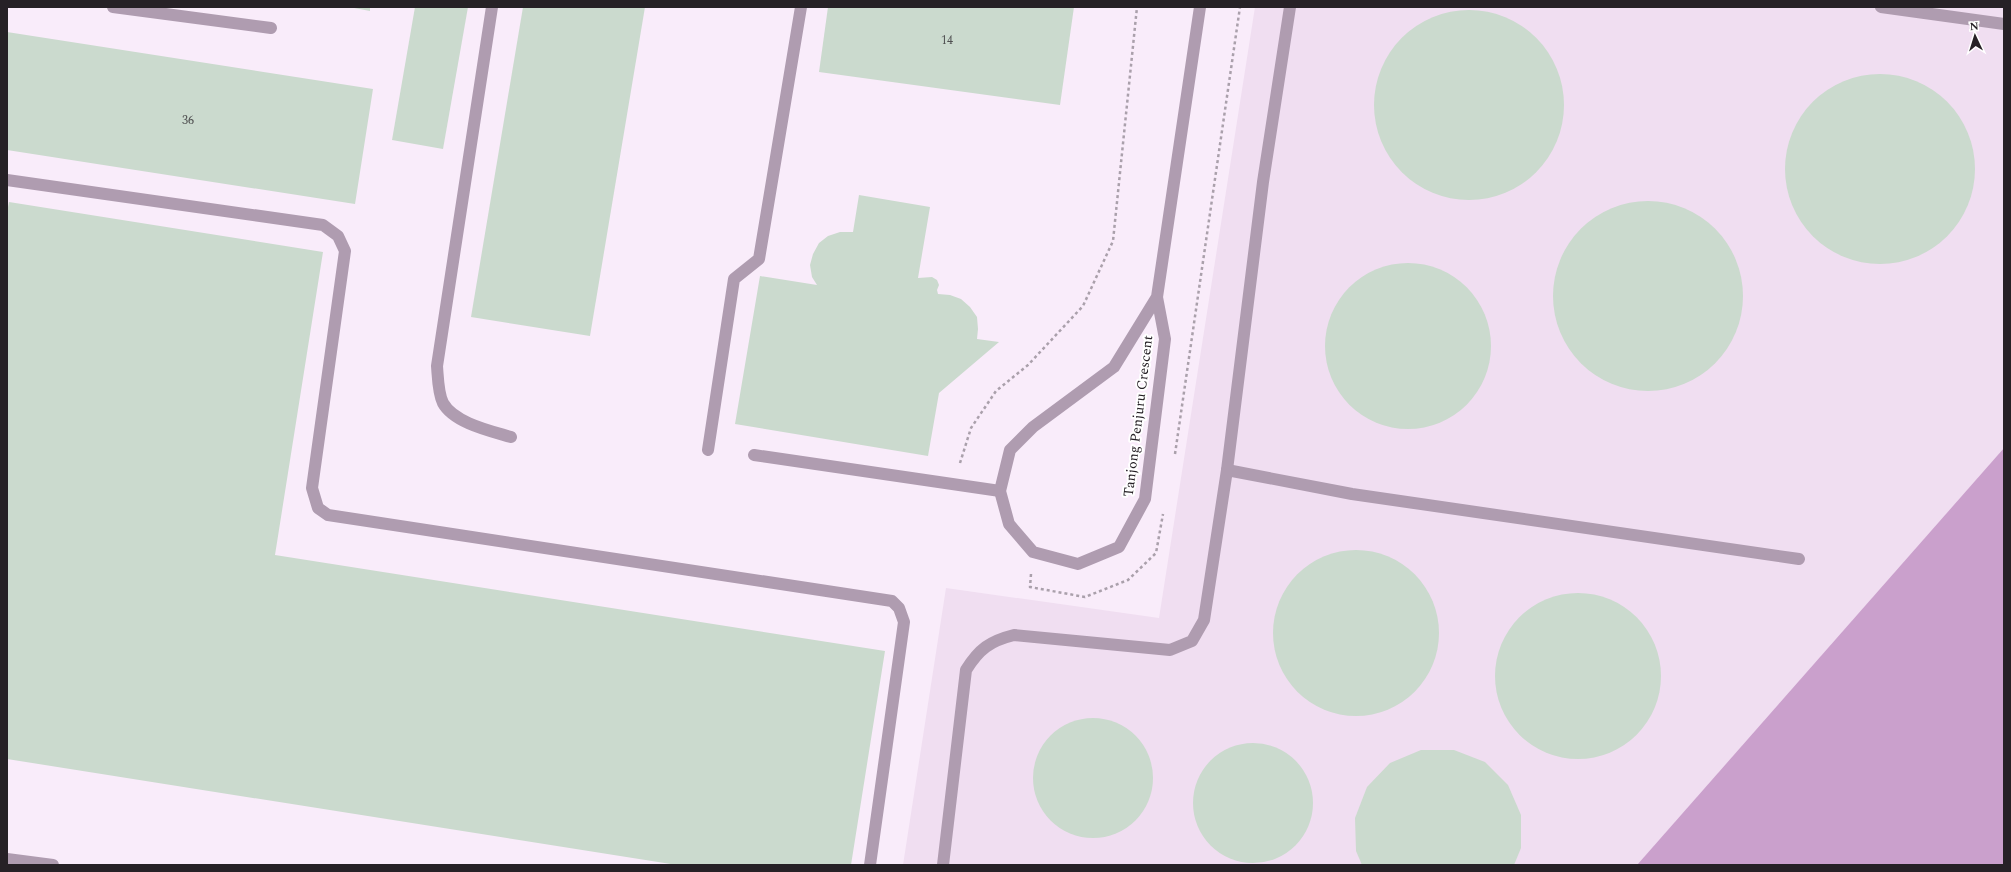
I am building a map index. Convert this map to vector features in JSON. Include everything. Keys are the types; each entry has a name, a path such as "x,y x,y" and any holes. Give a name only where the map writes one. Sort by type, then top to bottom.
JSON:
{"street":[{"path":"113,7 271,28"},
{"path":"492,7 437,366 443,403 454,415 476,427 511,437"},
{"path":"708,450 734,279 759,259 801,7"},
{"name":"Tanjong Penjuru Crescent","path":"1157,297 1114,367 1034,427 1010,450 1000,490 1009,524 1033,552 1078,564 1119,547 1145,499 1165,339 1157,297 1200,7"},
{"path":"943,865 966,670 976,654 998,639 1014,635 1170,650 1192,640 1204,620 1227,470 1263,182 1290,7"},
{"path":"1881,7 2004,24"},
{"path":"7,180 322,225 338,236 345,251 312,488 318,508 328,516 892,600 899,608 904,622 870,865"},
{"path":"754,455 1000,490"},
{"path":"1227,470 1352,494 1799,559"},
{"path":"7,858 53,865"}],"path":[{"path":"954,483 971,428 996,391 1028,365 1083,306 1113,241 1137,7"}],"shaded area":[{"path":"1255,7 2004,7 2004,448 1637,865 903,865 946,588 1159,618"},
{"path":"2004,448 2004,865 1637,865"}],"building":[{"path":"349,7 370,7 370,11"},
{"path":"415,7 468,7 443,149 392,140"},
{"path":"523,7 645,7 590,336 471,317"},
{"path":"828,7 1074,7 1060,105 819,72"},
{"path":"1469,10 1496,14 1522,26 1536,38 1548,52 1560,78 1564,105 1560,132 1548,158 1536,172 1522,184 1496,196 1469,200 1442,196 1416,184 1402,172 1390,158 1378,132 1374,105 1378,78 1390,52 1402,38 1416,26 1442,14"},
{"path":"7,32 373,89 355,204 7,150"},
{"path":"1880,74 1907,78 1933,90 1947,102 1959,116 1971,142 1975,169 1971,196 1959,222 1947,236 1933,248 1907,260 1880,264 1853,260 1827,248 1813,236 1801,222 1789,196 1785,169 1789,142 1801,116 1813,102 1827,90 1853,78"},
{"path":"859,195 930,207 918,278 932,277 937,280 939,285 937,290 938,294 950,295 961,299 970,307 977,317 977,339 999,342 939,393 928,456 735,424 760,276 817,285 812,277 810,265 813,254 819,243 828,236 840,232 853,232"},
{"path":"1648,201 1675,205 1701,217 1715,229 1727,243 1739,269 1743,296 1739,323 1727,349 1715,363 1701,375 1675,387 1648,391 1621,387 1595,375 1581,363 1569,349 1557,323 1553,296 1557,269 1569,243 1581,229 1595,217 1621,205"},
{"path":"9,202 323,252 275,555 885,651 851,865 677,865 7,759 7,212"},
{"path":"1400,263 1416,263 1440,269 1467,287 1485,314 1491,338 1491,354 1485,378 1467,405 1440,423 1416,429 1400,429 1376,423 1355,410 1344,399 1331,378 1325,354 1325,338 1331,314 1344,293 1355,282 1376,269"},
{"path":"1348,550 1364,550 1388,556 1415,574 1433,601 1439,625 1439,641 1433,665 1415,692 1388,710 1364,716 1348,716 1324,710 1303,697 1292,686 1279,665 1273,641 1273,625 1279,601 1292,580 1303,569 1324,556"},
{"path":"1570,593 1586,593 1610,599 1637,617 1655,644 1660,660 1660,692 1655,708 1637,735 1624,745 1602,756 1586,759 1570,759 1546,753 1525,740 1514,729 1501,708 1498,700 1495,684 1495,668 1501,644 1514,623 1525,612 1546,599 1554,596"},
{"path":"1093,718 1105,719 1116,723 1126,728 1135,736 1143,745 1148,755 1152,766 1152,790 1148,801 1143,811 1135,820 1126,828 1116,833 1105,837 1093,838 1081,837 1070,833 1060,828 1051,820 1043,811 1038,801 1034,790 1033,778 1034,766 1038,755 1043,745 1051,736 1060,728 1070,723 1081,719"},
{"path":"1253,743 1265,744 1276,748 1286,753 1295,761 1303,770 1308,780 1312,791 1312,815 1308,826 1303,836 1295,845 1286,853 1276,858 1265,862 1253,863 1241,862 1230,858 1220,853 1211,845 1203,836 1198,826 1194,815 1193,803 1194,791 1198,780 1203,770 1211,761 1220,753 1230,748 1241,744"},
{"path":"1421,750 1454,750 1485,762 1508,785 1521,815 1521,848 1514,865 1362,865 1356,851 1355,818 1367,787 1390,763"}]}
